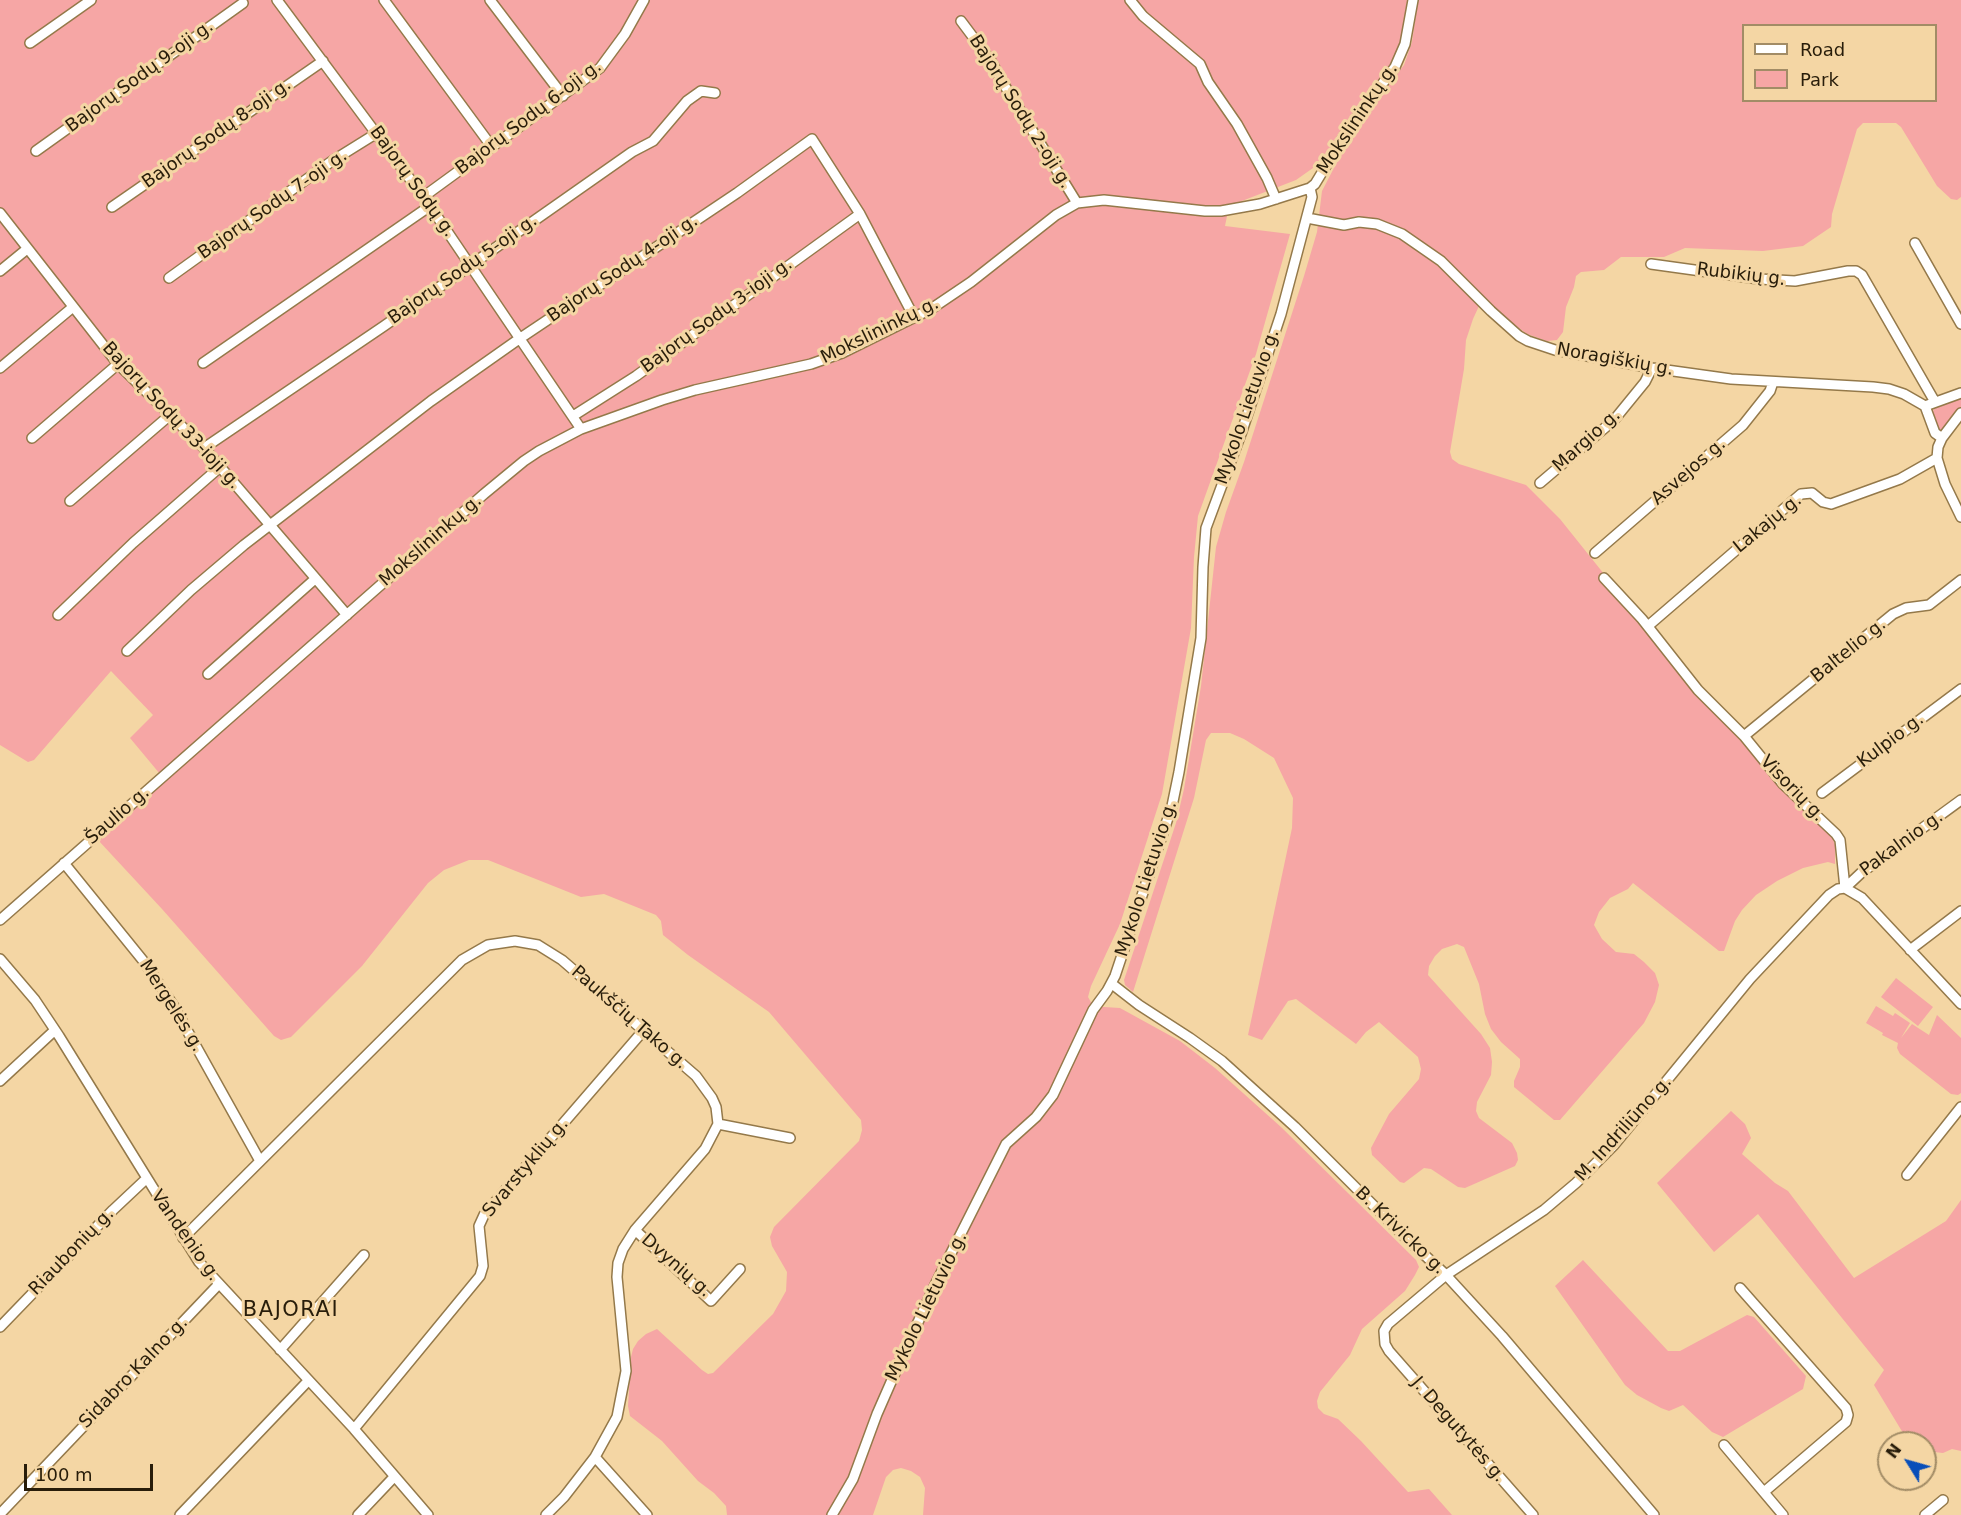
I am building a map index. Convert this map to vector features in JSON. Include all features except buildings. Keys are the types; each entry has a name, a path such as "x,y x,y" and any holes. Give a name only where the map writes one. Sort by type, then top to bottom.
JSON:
{"street":[{"path":"30,43 91,0"},
{"name":"Bajorų Sodų g.","path":"277,0 430,206 581,429"},
{"path":"384,0 492,147"},
{"path":"490,0 563,96"},
{"name":"Bajorų Sodų 6-oji g.","path":"423,197 600,68 625,34 644,0"},
{"path":"1130,0 1143,16 1200,64 1208,82 1237,124 1267,178 1276,200"},
{"name":"Mokslininkų g.","path":"236,713 524,461 581,429 695,390 828,359 931,309 971,282 1056,215 1077,203 1104,200 1205,212 1221,211 1276,200 1310,188 1320,177 1349,128 1395,67 1405,44 1413,0"},
{"name":"Bajorų Sodų 9-oji g.","path":"36,151 244,1"},
{"name":"Bajorų Sodų 2-oji g.","path":"962,21 992,61 1004,85 1077,203"},
{"name":"Bajorų Sodų 8-oji g.","path":"112,207 323,61"},
{"name":"Bajorų Sodų 5-oji g.","path":"204,448 384,326 632,152 653,141 687,101 701,91 715,93"},
{"name":"Bajorų Sodų 7-oji g.","path":"169,278 332,161 377,133"},
{"name":"Bajorų Sodų 4-oji g.","path":"127,651 192,590 269,524 431,401 519,339 737,193 812,139 860,214 914,317"},
{"name":"Mykolo Lietuvio g.","path":"832,1515 853,1479 877,1414 935,1286 1002,1152 1014,1135 1036,1117 1053,1095 1093,1010 1112,984 1172,806 1201,638 1206,528 1241,434 1277,325 1307,218 1312,197 1310,188"},
{"path":"203,363 430,206"},
{"name":"Bajorų Sodų 33-ioji g.","path":"0,213 118,364 204,448 346,615"},
{"name":"Bajorų Sodų 3-ioji g.","path":"573,416 636,376 860,214"},
{"name":"Noragiškių g.","path":"1307,218 1344,225 1359,222 1377,224 1402,234 1441,261 1519,336 1540,345 1652,368 1731,379 1889,389 1904,394 1925,406"},
{"path":"1915,243 1961,324"},
{"path":"0,271 27,249"},
{"name":"Rubikių g.","path":"1651,264 1759,279 1795,281 1848,271 1856,272 1862,275 1935,402"},
{"path":"0,368 73,307"},
{"path":"32,438 118,364"},
{"name":"Margio g.","path":"1540,483 1614,420 1646,382 1652,368"},
{"name":"Asvejos g.","path":"1595,553 1743,425 1770,391 1773,382"},
{"path":"1942,438 1935,434 1925,406 1961,393"},
{"path":"1961,413 1942,438 1938,447 1937,459 1945,484 1961,517"},
{"path":"70,501 170,415"},
{"name":"Lakajų g.","path":"1648,626 1801,494 1812,493 1823,502 1831,504 1900,479 1937,459"},
{"path":"58,615 220,466"},
{"name":"Visorių g.","path":"1604,578 1648,626 1698,690 1744,736 1784,784 1836,834 1840,840 1845,888"},
{"path":"208,675 315,579"},
{"name":"Baltelio g.","path":"1744,736 1893,614 1905,608 1929,605 1961,580"},
{"name":"Kulpio g.","path":"1821,793 1961,689"},
{"name":"Šaulio g.","path":"0,920 236,713"},
{"name":"Pakalnio g.","path":"1845,888 1861,873 1961,800"},
{"name":"Mergelės g.","path":"64,863 145,963 173,1005 260,1161"},
{"path":"1845,888 1862,898 1961,1004"},
{"name":"M. Indriliūno g.","path":"1384,1344 1384,1331 1388,1324 1446,1275 1544,1210 1593,1167 1614,1145 1750,979 1829,895 1838,889 1845,888"},
{"path":"1910,950 1961,911"},
{"name":"Paukščių Tako g.","path":"183,1238 451,969 488,945 515,941 538,945 562,960 685,1066 707,1089 716,1107 718,1124"},
{"name":"Vandenio g.","path":"0,958 35,1000 55,1030 199,1262 354,1429 428,1515"},
{"name":"B. Krivicko g.","path":"1112,984 1132,1000 1207,1049 1295,1127 1402,1236 1446,1275 1502,1336 1654,1515"},
{"path":"0,1081 55,1030"},
{"name":"Svarstyklių g.","path":"354,1429 480,1276 483,1266 479,1226 484,1215 643,1031"},
{"path":"1907,1175 1961,1107"},
{"path":"546,1515 564,1497 595,1457 617,1417 626,1371 617,1270 623,1249 635,1230 705,1149 718,1124 790,1138"},
{"name":"Riaubonių g.","path":"0,1327 146,1179"},
{"name":"Dvynių g.","path":"635,1230 711,1301 740,1269"},
{"path":"280,1350 364,1255"},
{"name":"Sidabro Kalno g.","path":"0,1514 218,1285"},
{"path":"1740,1287 1846,1408 1848,1415 1846,1422 1764,1492"},
{"name":"J. Degutytės g.","path":"1384,1344 1533,1515"},
{"path":"180,1515 308,1381"},
{"path":"1724,1445 1784,1515"},
{"path":"595,1457 647,1515"},
{"path":"358,1515 394,1477"},
{"path":"1925,1515 1943,1500"}],"green space":[{"path":"0,0 1407,0 1401,42 1393,64 1360,105 1333,145 1313,168 1296,180 1229,206 1225,226 1290,234 1256,354 1198,516 1191,628 1162,794 1120,924 1088,997 1092,1004 1120,1008 1180,1041 1215,1068 1281,1127 1416,1260 1419,1267 1405,1291 1362,1329 1350,1355 1320,1392 1317,1401 1318,1408 1324,1414 1338,1419 1408,1492 1429,1489 1452,1515 923,1515 925,1488 920,1477 901,1468 893,1470 886,1477 873,1515 727,1515 726,1506 714,1493 698,1481 662,1441 630,1416 628,1406 631,1357 638,1341 646,1334 657,1329 708,1374 713,1373 773,1314 786,1291 787,1272 772,1246 770,1237 774,1227 859,1141 862,1130 861,1120 769,1012 663,935 661,921 656,915 604,894 581,897 488,860 469,860 444,870 428,883 362,966 291,1037 281,1040 274,1036 98,840 165,780 130,738 153,715 111,671 34,760 28,762 0,745"},
{"path":"1418,0 1961,0 1961,197 1957,200 1951,199 1937,186 1901,127 1896,123 1863,123 1857,129 1832,214 1831,227 1803,246 1763,251 1685,248 1664,257 1621,257 1604,270 1581,272 1576,276 1566,307 1563,332 1557,340 1547,341 1527,334 1489,302 1479,306 1473,319 1466,340 1464,369 1450,452 1452,459 1459,464 1526,485 1560,519 1704,699 1789,796 1832,836 1835,845 1835,864 1828,862 1803,868 1756,895 1735,921 1724,951 1719,951 1633,883 1628,889 1610,898 1599,912 1594,925 1602,939 1616,952 1634,954 1644,962 1655,973 1659,985 1655,1002 1644,1023 1560,1120 1554,1120 1514,1087 1520,1059 1501,1042 1491,1029 1485,1014 1479,984 1464,947 1457,944 1442,949 1429,966 1428,975 1481,1034 1490,1048 1491,1075 1477,1102 1476,1111 1479,1118 1512,1143 1518,1160 1515,1166 1465,1188 1458,1187 1431,1169 1424,1168 1404,1183 1400,1182 1372,1155 1371,1148 1389,1114 1419,1079 1421,1069 1418,1057 1379,1022 1356,1044 1296,999 1288,1001 1262,1040 1248,1035 1292,828 1293,798 1274,758 1244,739 1230,733 1211,733 1206,740 1194,798 1133,992 1125,985 1124,980 1176,823 1184,789 1201,686 1216,547 1304,276 1317,232 1322,191 1350,137 1365,114 1404,65 1412,42"},
{"path":"1961,398 1961,408 1944,430 1938,429 1932,414 1934,409"},
{"path":"1896,978 1933,1007 1918,1026 1881,997"},
{"path":"1876,1006 1893,1016 1895,1013 1910,1023 1901,1038 1912,1024 1929,1035 1937,1015 1961,1038 1961,1093 1951,1094 1900,1054 1897,1048 1898,1043 1866,1023"},
{"path":"1731,1111 1745,1124 1751,1138 1742,1154 1775,1183 1788,1191 1854,1278 1946,1221 1961,1200 1961,1451 1952,1449 1943,1453 1937,1452 1937,1431 1902,1431 1874,1385 1884,1370 1758,1214 1714,1252 1657,1183"},
{"path":"1583,1260 1668,1351 1680,1351 1747,1315 1754,1317 1806,1376 1803,1389 1723,1437 1712,1432 1683,1405 1669,1411 1637,1395 1625,1385 1555,1286"}],"district":[{"name":"BAJORAI","path":"291,1311"}]}
